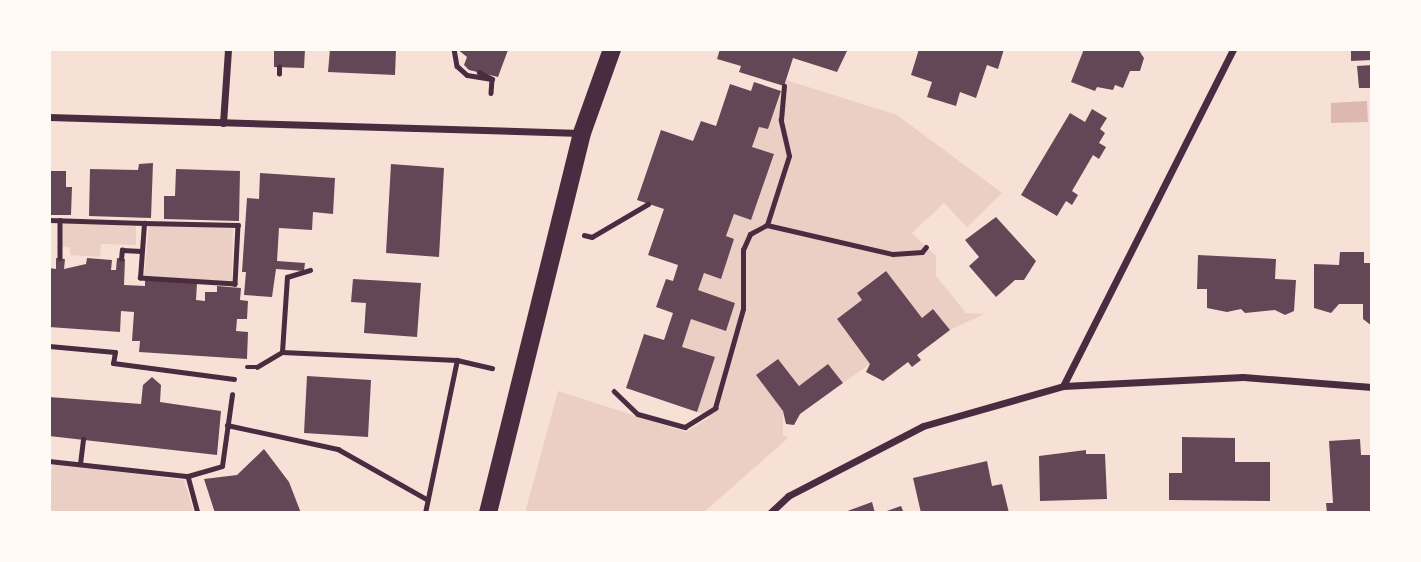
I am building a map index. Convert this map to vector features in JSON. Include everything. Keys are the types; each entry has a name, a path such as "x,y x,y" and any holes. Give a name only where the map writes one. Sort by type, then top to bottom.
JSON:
{"main road":[{"path":"488,513 582,133 612,49"}],"street":[{"path":"223,123 228,49"},
{"path":"1063,386 1233,49"},
{"path":"49,117 582,133"},
{"path":"770,513 788,496 923,426 1063,386 1243,377 1372,387"}],"lane":[{"path":"49,346 114,352 113,363 234,379"}],"path":[{"path":"453,49 457,66 467,75 492,79"},
{"path":"279,67 279,74"},
{"path":"479,72 492,79"},
{"path":"491,93 492,79"},
{"path":"767,225 789,156 781,120 784,86"},
{"path":"584,236 592,237 648,204"},
{"path":"49,220 144,222 238,225 235,284 140,278 144,222"},
{"path":"60,220 60,258"},
{"path":"614,391 638,414 685,427 715,408 743,309 743,250 750,234 767,225 893,254 922,252 926,247"},
{"path":"121,259 122,250 141,251"},
{"path":"282,352 287,277 310,270"},
{"path":"49,461 188,476 222,466 236,366 257,368 282,352 457,360 492,368"},
{"path":"425,513 457,360"},
{"path":"227,425 338,449 428,500"},
{"path":"80,464 83,439"},
{"path":"188,476 198,513"}],"shaded area":[{"path":"786,80 897,115 1002,193 967,227 944,203 912,233 936,256 936,276 966,313 984,314 950,330 933,309 922,318 885,271 857,293 862,300 837,320 870,364 843,383 828,364 799,386 778,359 757,375 783,411 783,435 788,438 703,513 525,513 558,391 686,432 710,417 697,412 682,347 691,319 726,330 735,303 698,290 704,273 721,278 734,239 726,236 734,214 751,220 774,155 752,147 759,127 768,129"},
{"path":"1367,101 1368,122 1331,123 1331,103"},
{"path":"63,222 136,226 136,245 101,244 100,257 70,255 70,247 61,247"},
{"path":"149,225 233,228 232,282 144,276"},
{"path":"52,465 184,480 194,513 49,513"}],"building":[{"path":"274,49 305,49 304,68 274,67"},
{"path":"330,49 396,49 395,75 328,72"},
{"path":"457,49 516,49 508,50 498,77 469,70 464,65 467,57"},
{"path":"720,49 848,49 837,72 793,58 784,86 739,72 741,66 717,59"},
{"path":"919,49 1004,49 998,69 987,65 976,98 960,92 956,106 927,97 932,82 911,75"},
{"path":"1084,49 1138,49 1144,58 1140,71 1130,71 1123,88 1115,85 1113,90 1097,87 1095,91 1071,82"},
{"path":"1351,49 1372,49 1372,60 1351,61"},
{"path":"1372,65 1372,88 1359,88 1357,66"},
{"path":"754,82 781,91 768,129 759,127 752,147 774,154 751,220 734,214 726,236 734,239 721,279 704,273 698,290 735,303 726,331 691,319 682,347 715,357 697,412 626,388 644,334 664,340 673,313 656,307 666,279 673,281 678,265 648,255 664,209 637,200 661,130 693,141 701,121 716,126 730,84 751,91"},
{"path":"1092,109 1107,118 1100,129 1105,133 1099,143 1106,147 1099,159 1093,155 1072,191 1078,195 1072,205 1066,201 1057,216 1021,195 1070,113 1085,122"},
{"path":"153,163 151,218 89,216 90,169 138,170 139,164"},
{"path":"391,164 444,168 439,257 386,253"},
{"path":"176,169 240,171 239,221 164,219 164,196 175,196"},
{"path":"49,171 66,171 66,187 72,187 71,215 49,215"},
{"path":"260,173 335,178 333,214 313,212 312,230 279,228 277,261 305,263 304,271 276,269 272,297 244,295 246,272 242,272 247,198 259,199"},
{"path":"996,217 1036,261 1024,280 1015,280 996,297 969,266 979,257 965,240"},
{"path":"1340,252 1364,252 1364,263 1372,263 1372,326 1363,319 1363,304 1339,304 1331,313 1314,308 1314,264 1339,265"},
{"path":"1198,255 1276,259 1275,279 1296,280 1294,311 1285,315 1275,310 1245,313 1241,309 1227,312 1207,308 1207,289 1197,289"},
{"path":"56,258 65,259 64,269 86,264 87,258 112,260 111,270 116,270 117,258 125,259 124,285 145,286 145,280 197,283 196,300 205,301 205,292 217,292 217,286 241,288 240,300 248,301 247,319 237,319 236,331 248,332 247,359 139,352 140,341 132,341 134,312 121,311 120,332 49,327 49,268 56,269"},
{"path":"886,271 922,318 933,309 950,330 917,355 921,360 912,367 908,362 883,381 866,372 870,364 837,319 862,300 857,293"},
{"path":"353,279 421,283 417,337 364,333 366,303 351,302"},
{"path":"778,359 799,386 828,364 843,383 800,414 794,425 786,424 783,411 756,375"},
{"path":"307,376 371,380 368,437 304,433"},
{"path":"152,377 161,385 160,402 221,411 217,455 49,436 49,397 141,404 143,385"},
{"path":"1182,437 1235,438 1235,462 1270,462 1270,501 1169,500 1169,473 1182,473"},
{"path":"1360,439 1361,455 1372,455 1372,512 1327,513 1326,503 1333,503 1329,441"},
{"path":"264,449 289,482 301,513 215,513 204,479 237,475"},
{"path":"1086,450 1086,454 1105,454 1107,499 1040,501 1039,456"},
{"path":"987,461 992,486 1002,484 1009,513 921,513 913,478"},
{"path":"872,502 875,513 842,513"},
{"path":"901,506 904,513 881,513"}]}
